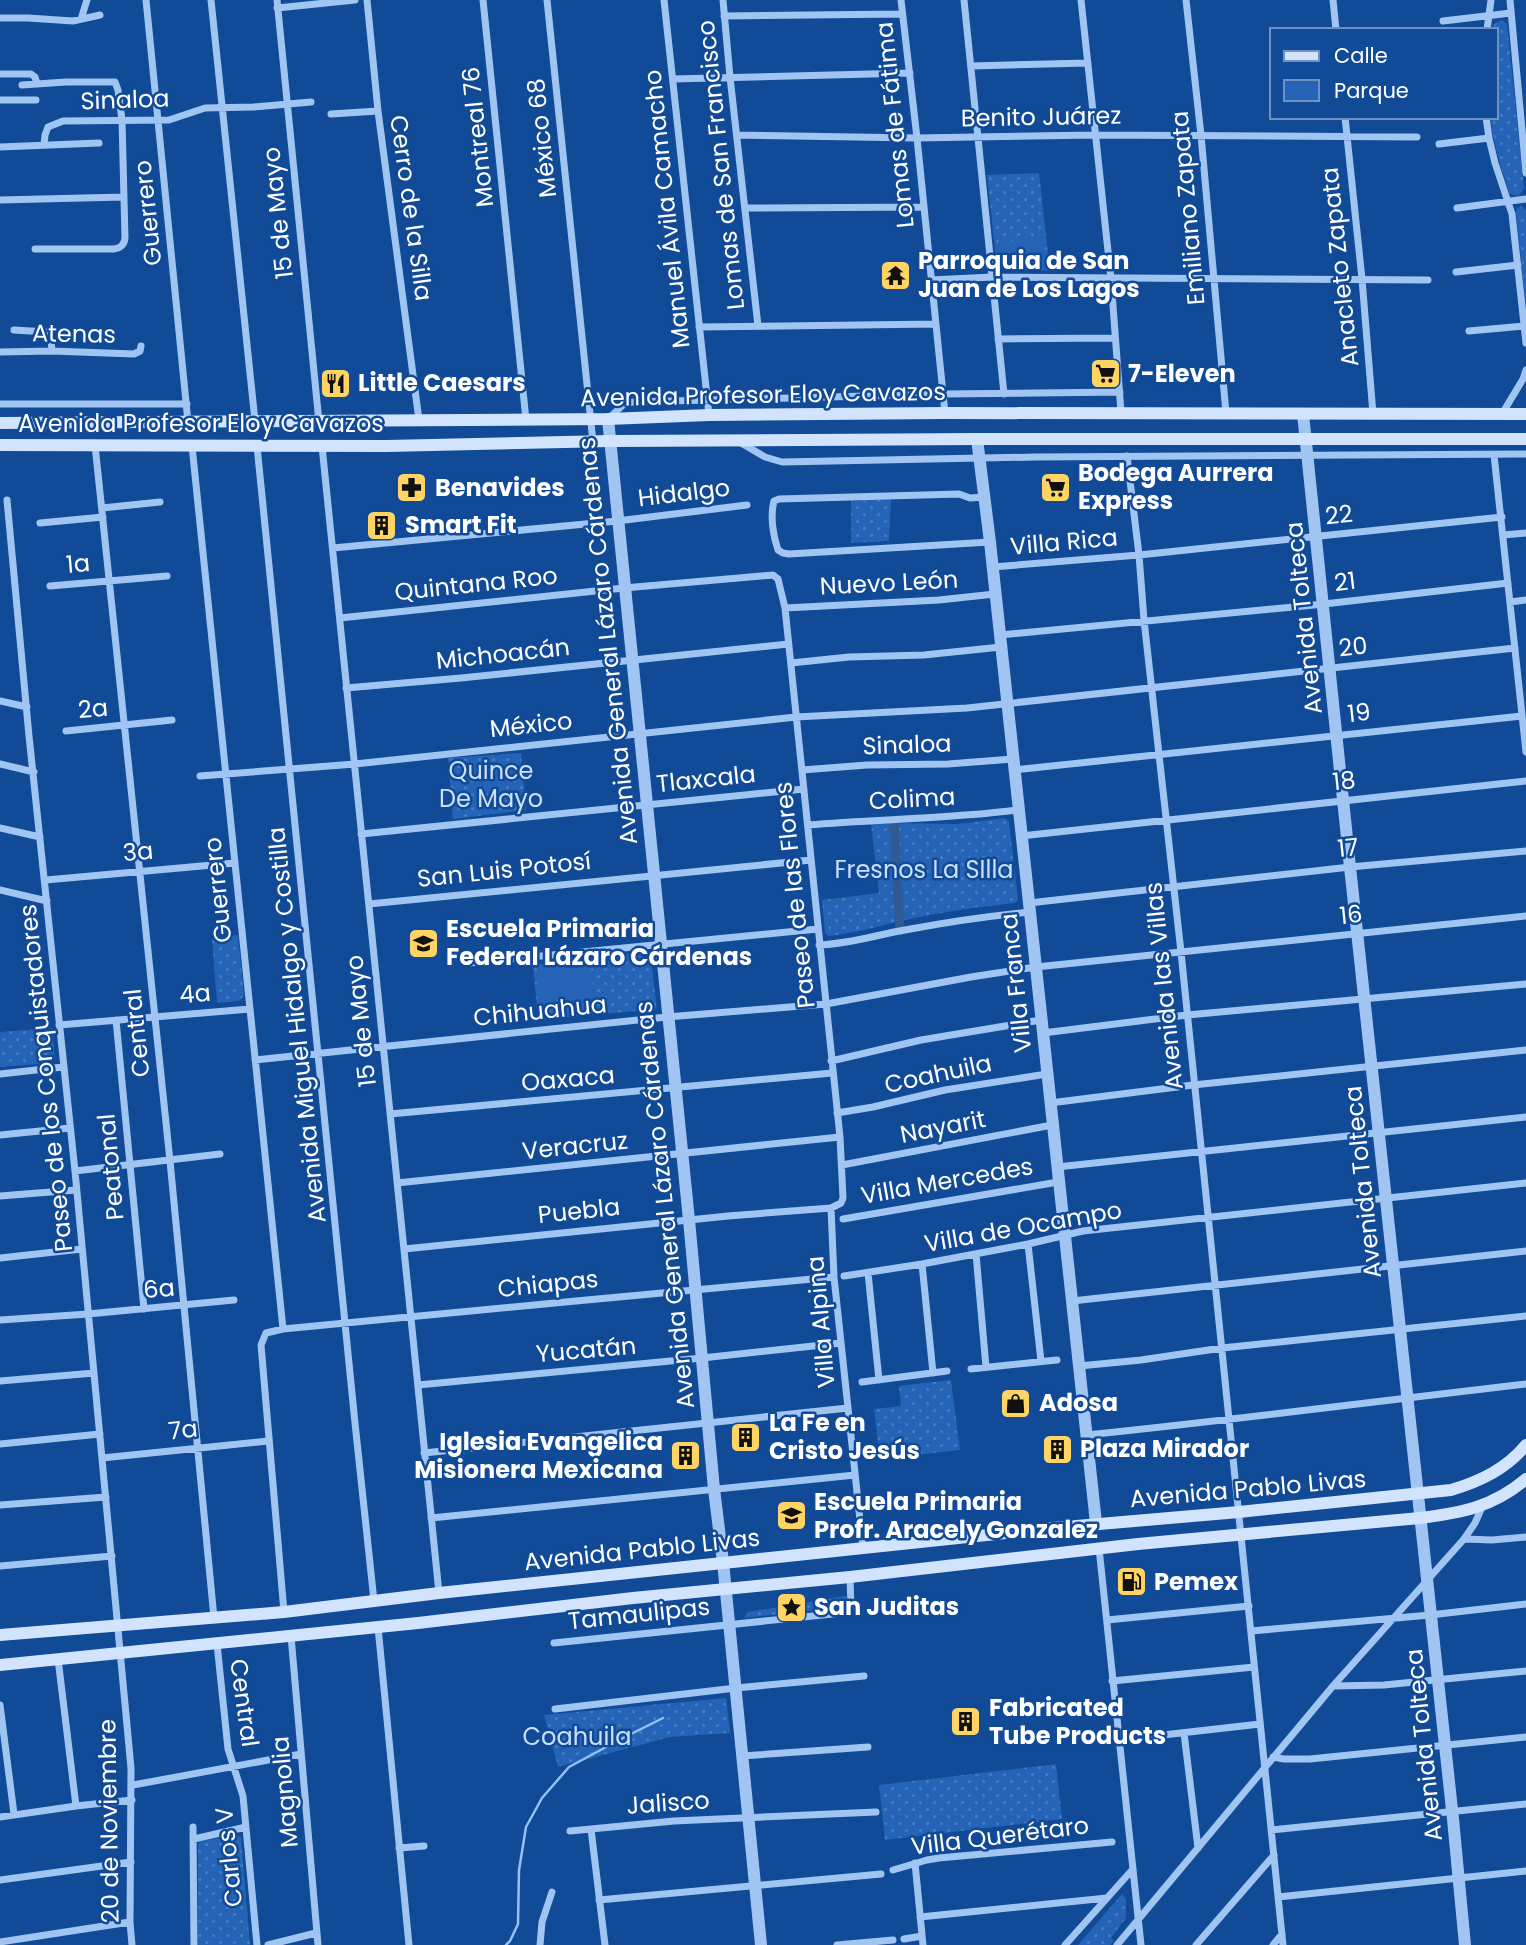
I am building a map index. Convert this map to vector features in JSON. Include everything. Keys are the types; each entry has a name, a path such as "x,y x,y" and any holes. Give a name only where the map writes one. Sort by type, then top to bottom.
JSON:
{"main road":[{"name":"Avenida Profesor Eloy Cavazos","path":"0,423 608,419 945,412 1526,414"},
{"name":"Avenida Profesor Eloy Cavazos","path":"0,445 322,446 610,441 1526,439"},
{"name":"Avenida Pablo Livas","path":"0,1635 284,1612 1096,1523 1239,1512 1451,1490 1472,1484 1504,1467 1526,1445"},
{"name":"Avenida Pablo Livas","path":"0,1665 850,1577 1099,1548 1457,1514 1482,1507 1526,1479"}],"street":[{"path":"81,19 87,0"},
{"name":"Guerrero","path":"146,0 188,423"},
{"path":"211,0 255,422"},
{"path":"277,4 355,0"},
{"name":"Cerro de la Silla","path":"367,0 378,111 419,420"},
{"name":"Montreal 76","path":"483,0 526,419"},
{"name":"México 68","path":"547,0 593,442"},
{"name":"Manuel Ávila Camacho","path":"664,0 709,415"},
{"name":"Lomas de San Francisco","path":"723,0 758,326"},
{"name":"Lomas de Fátima","path":"901,0 945,412"},
{"path":"964,0 1004,394"},
{"path":"1081,0 1111,279 1121,412"},
{"name":"Emiliano Zapata","path":"1186,0 1202,135 1226,413"},
{"path":"1333,0 1336,28"},
{"path":"1487,28 1490,0"},
{"path":"1510,0 1526,173"},
{"name":"15 de Mayo","path":"277,4 319,422"},
{"path":"1443,21 1511,13"},
{"path":"724,16 902,14"},
{"path":"0,18 73,21 100,15"},
{"path":"971,66 1088,63"},
{"path":"673,79 910,73"},
{"path":"0,74 31,74 37,84"},
{"path":"22,85 115,82 122,120 125,238 121,247 35,249"},
{"path":"0,100 36,100"},
{"name":"Sinaloa","path":"44,145 48,127 56,122 158,121 180,118 205,108 311,102"},
{"path":"331,114 378,111"},
{"name":"Anacleto Zapata","path":"1345,119 1373,414"},
{"path":"1486,119 1489,138 1512,214 1526,343"},
{"name":"Benito Juárez","path":"737,135 917,138 1095,135 1417,137"},
{"path":"1439,144 1489,138"},
{"path":"0,147 99,142"},
{"path":"0,200 124,197"},
{"path":"1457,208 1526,199"},
{"path":"745,208 924,207"},
{"path":"1456,272 1518,265"},
{"path":"931,279 992,277 1428,280"},
{"path":"699,327 936,324"},
{"path":"1469,331 1524,326"},
{"path":"14,330 47,332 52,351"},
{"path":"998,339 1115,338"},
{"name":"Atenas","path":"0,352 52,351 134,355 140,351 141,346"},
{"path":"1502,414 1526,370"},
{"path":"608,419 627,403 1119,392"},
{"path":"0,404 187,404"},
{"name":"Avenida Tolteca","path":"1303,414 1465,1945"},
{"name":"Avenida General Lázaro Cárdenas","path":"608,419 761,1945"},
{"name":"Villa Franca","path":"977,439 1096,1523"},
{"name":"Avenida Profesor Eloy Cavazos","path":"737,441 765,457 782,462 1127,456 1526,454"},
{"name":"Central","path":"95,445 170,1161 214,1618"},
{"name":"Guerrero","path":"192,446 283,1329"},
{"name":"Avenida Miguel Hidalgo y Costilla","path":"257,446 374,1601"},
{"name":"15 de Mayo","path":"322,446 439,1593"},
{"path":"1494,455 1526,752"},
{"name":"Avenida las Villas","path":"1127,456 1239,1512"},
{"path":"985,497 970,498 959,494 779,499 772,505 776,544 781,552 789,554 990,542"},
{"name":"Paseo de los Conquistadores","path":"7,500 119,1624"},
{"path":"102,508 160,502"},
{"name":"Hidalgo","path":"333,548 617,521 747,505"},
{"path":"40,523 103,517"},
{"name":"22","path":"1139,555 1502,517"},
{"path":"0,527 10,527"},
{"path":"1503,535 1526,533"},
{"name":"Villa Rica","path":"993,568 1139,555"},
{"name":"Quintana Roo","path":"340,618 768,575 776,577 780,583"},
{"name":"1a","path":"50,586 167,576"},
{"name":"Paseo de las Flores","path":"780,583 791,663 840,1137 841,1203"},
{"name":"21","path":"1000,641 1144,620 1324,604 1508,583"},
{"name":"Nuevo León","path":"785,608 939,600 995,594"},
{"path":"1510,602 1526,600"},
{"path":"791,663 849,657 924,655 1000,641"},
{"name":"Michoacán","path":"346,688 788,644"},
{"name":"20","path":"1008,703 1515,648"},
{"path":"1517,669 1526,668"},
{"path":"0,701 27,707"},
{"name":"México","path":"200,776 355,764 796,717 1008,703"},
{"name":"19","path":"1013,765 1159,755 1522,716"},
{"name":"2a","path":"66,731 172,720"},
{"path":"0,764 34,772"},
{"name":"Sinaloa","path":"802,770 867,765 1013,765"},
{"name":"18","path":"1021,836 1526,781"},
{"name":"Tlaxcala","path":"361,834 804,789"},
{"name":"Colima","path":"808,825 953,817 1018,810"},
{"path":"0,828 40,837"},
{"name":"17","path":"819,945 853,942 1030,907 1173,886 1526,851"},
{"name":"San Luis Potosí","path":"369,904 811,860"},
{"name":"3a","path":"46,880 235,863"},
{"path":"0,890 47,901"},
{"name":"16","path":"1036,967 1526,916"},
{"path":"469,963 818,929"},
{"name":"Chihuahua","path":"255,1060 667,1017 826,1004 971,976 1036,967"},
{"path":"831,1061 921,1040 1526,984"},
{"name":"4a","path":"60,1025 250,1009"},
{"name":"Peatonal","path":"116,1020 144,1309"},
{"path":"1050,1103 1526,1050"},
{"path":"0,1074 64,1067"},
{"name":"Oaxaca","path":"390,1114 832,1073"},
{"name":"Coahuila","path":"837,1113 944,1090 1047,1074"},
{"name":"Villa Mercedes","path":"1056,1167 1526,1116"},
{"name":"Nayarit","path":"842,1165 1052,1125"},
{"path":"0,1135 70,1128"},
{"name":"Veracruz","path":"397,1183 840,1137"},
{"path":"75,1171 220,1154"},
{"name":"Villa Mercedes","path":"843,1219 1058,1182"},
{"name":"Villa de Ocampo","path":"844,1276 976,1254 1065,1234 1526,1183"},
{"path":"0,1196 76,1189"},
{"name":"Puebla","path":"404,1249 831,1208 841,1203"},
{"name":"Villa Alpina","path":"831,1208 834,1277 863,1548"},
{"path":"1028,1244 1041,1361"},
{"path":"0,1258 82,1250"},
{"path":"1072,1301 1526,1251"},
{"path":"976,1254 986,1367"},
{"path":"922,1264 933,1373"},
{"path":"869,1273 879,1380"},
{"name":"Chiapas","path":"268,1441 261,1345 266,1333 283,1329 834,1277"},
{"name":"6a","path":"0,1320 234,1300"},
{"path":"1079,1366 1526,1316"},
{"name":"Yucatán","path":"418,1385 841,1343"},
{"path":"971,1369 1057,1360"},
{"path":"862,1381 947,1371"},
{"path":"0,1381 94,1373"},
{"path":"1086,1435 1526,1384"},
{"path":"425,1453 848,1408"},
{"path":"0,1444 100,1434"},
{"path":"268,1441 284,1612"},
{"name":"7a","path":"102,1458 268,1441"},
{"path":"431,1518 855,1475"},
{"path":"0,1505 106,1497"},
{"path":"1117,1945 1333,1686 1464,1539 1482,1507"},
{"path":"1239,1512 1283,1945"},
{"path":"1464,1539 1526,1537"},
{"path":"1099,1548 1141,1945"},
{"path":"0,1566 112,1556"},
{"name":"Tamaulipas","path":"554,1643 848,1611 852,1603 850,1577"},
{"path":"1251,1631 1526,1604"},
{"path":"1107,1620 1249,1606"},
{"name":"20 de Noviembre","path":"119,1624 132,1785 132,1945"},
{"path":"378,1627 409,1945"},
{"name":"Magnolia","path":"290,1636 318,1945"},
{"name":"Central","path":"217,1644 228,1749 234,1767"},
{"path":"58,1659 76,1806"},
{"path":"1112,1681 1254,1667"},
{"path":"1333,1686 1384,1685 1526,1671"},
{"path":"555,1709 864,1676"},
{"path":"0,1705 14,1814"},
{"path":"1119,1740 1259,1724"},
{"path":"1184,1733 1198,1848"},
{"path":"1273,1757 1310,1759 1526,1737"},
{"path":"742,1756 868,1747"},
{"path":"132,1785 300,1754"},
{"name":"Carlos V","path":"234,1767 243,1796 257,1945"},
{"path":"0,1817 132,1800"},
{"path":"1271,1830 1526,1804"},
{"name":"Jalisco","path":"570,1831 674,1821 876,1812"},
{"path":"193,1827 194,1945"},
{"path":"194,1839 246,1827"},
{"path":"591,1829 605,1945"},
{"name":"Villa Querétaro","path":"894,1870 927,1860 957,1856 1112,1842"},
{"path":"399,1848 424,1846"},
{"path":"1196,1945 1274,1855"},
{"path":"0,1880 131,1862"},
{"path":"904,1938 923,1941 915,1863"},
{"path":"1065,1945 1133,1869"},
{"path":"1278,1897 1526,1871"},
{"path":"599,1900 881,1874"},
{"path":"540,1945 542,1922 552,1892"},
{"path":"920,1917 1107,1898"},
{"path":"0,1942 131,1922"},
{"path":"268,1945 317,1933"},
{"path":"1273,1945 1282,1934"},
{"path":"837,1945 893,1940"}],"green space":[{"path":"1502,20 1507,24 1524,189 1518,196 1510,194 1490,119 1498,119 1498,28 1493,28 1494,24"},
{"path":"1039,173 1050,271 997,269 987,175"},
{"path":"1521,206 1526,210 1526,306 1516,212"},
{"path":"1042,238 1044,263 1000,267 998,242"},
{"path":"891,499 889,541 851,543 851,501"},
{"name":"Quince De Mayo","path":"521,753 526,810 453,819 448,758"},
{"name":"Fresnos La SIlla","path":"1004,818 1009,821 1018,900 1015,903 932,915 839,935 829,936 825,933 822,900 879,893 871,823 959,824"},
{"path":"238,935 244,996 239,1001 217,1003 212,939"},
{"path":"650,951 657,1009 538,1020 533,965"},
{"path":"591,965 594,1002 542,1007 540,969"},
{"path":"52,1028 55,1059 50,1063 0,1067 0,1032"},
{"path":"951,1380 960,1450 880,1459 874,1409 901,1406 899,1386"},
{"path":"845,1596 847,1607 744,1618 748,1612"},
{"name":"Coahuila","path":"726,1698 730,1733 670,1737 558,1767 544,1715"},
{"path":"1056,1764 1062,1819 885,1840 879,1785"},
{"path":"238,1835 241,1838 250,1945 198,1945 198,1844"},
{"path":"1122,1894 1126,1899 1126,1918 1111,1938 1114,1941 1110,1945 1078,1945"}],"waterway":[{"path":"894,823 900,931"},
{"path":"506,1945 518,1924 519,1870 526,1827 542,1798 569,1767 663,1718"}],"place":[{"name":"Parroquia de San Juan de Los Lagos","path":"895,275"},
{"name":"7-Eleven","path":"1105,374"},
{"name":"Little Caesars","path":"335,383"},
{"name":"Bodega Aurrera Express","path":"1055,487"},
{"name":"Benavides","path":"412,488"},
{"name":"Smart Fit","path":"382,525"},
{"name":"Escuela Primaria Federal Lázaro Cárdenas","path":"423,943"},
{"name":"Adosa","path":"1016,1403"},
{"name":"La Fe en Cristo Jesús","path":"746,1437"},
{"name":"Plaza Mirador","path":"1057,1449"},
{"name":"Iglesia Evangelica Misionera Mexicana","path":"686,1456"},
{"name":"Escuela Primaria Profr. Aracely Gonzalez","path":"791,1516"},
{"name":"Pemex","path":"1131,1582"},
{"name":"San Juditas","path":"791,1607"},
{"name":"Fabricated Tube Products","path":"966,1722"}]}
